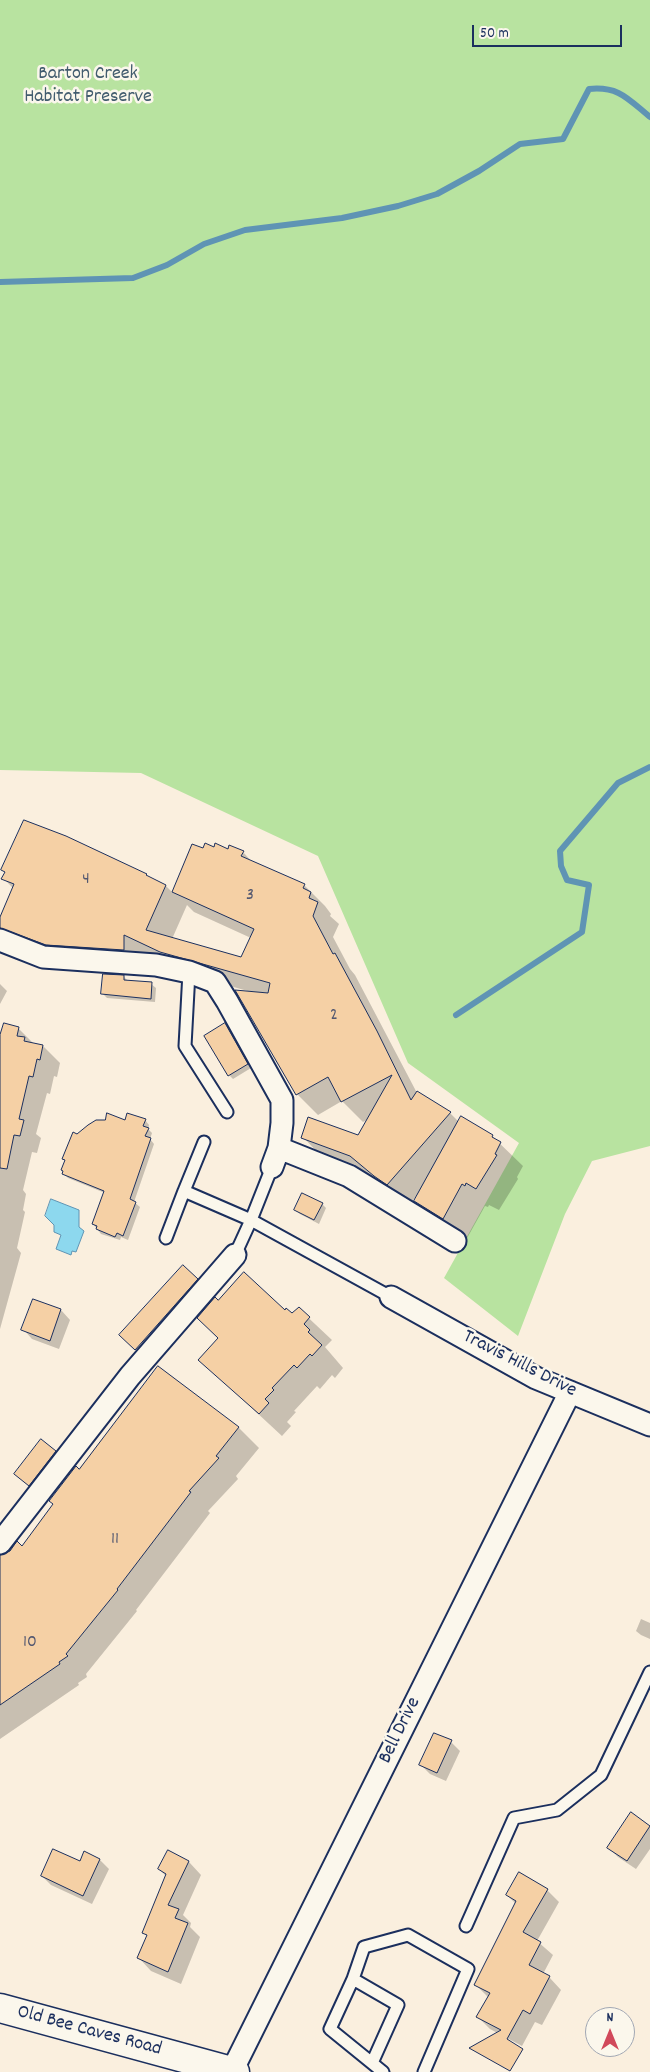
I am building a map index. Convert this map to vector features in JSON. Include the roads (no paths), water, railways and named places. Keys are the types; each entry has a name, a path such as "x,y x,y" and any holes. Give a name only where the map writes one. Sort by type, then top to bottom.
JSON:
{"street":[{"path":"0,940 43,957 156,965 189,972 215,982 282,1100 282,1123 276,1157 349,1176 455,1241"},
{"path":"0,1543 130,1376 235,1255"},
{"name":"Travis Hills Drive","path":"391,1297 536,1378 650,1425"},
{"name":"Bell Drive","path":"234,2071 570,1392"},
{"name":"Old Bee Caves Road","path":"0,2008 234,2071"}],"lane":[{"path":"189,972 185,1046 227,1112"},
{"path":"166,1238 204,1142"},
{"path":"235,1255 276,1157"},
{"path":"184,1191 251,1220 391,1297"},
{"path":"466,1926 514,1818 556,1810 601,1775 650,1672"},
{"path":"383,2072 330,2029 353,1979 364,1947 408,1935 468,1969 424,2072"},
{"path":"353,1979 398,2005 372,2063"}],"water":[{"path":"51,1199 79,1210 79,1227 84,1231 76,1252 72,1251 71,1255 56,1249 61,1235 54,1232 54,1225 45,1216"}],"waterway":[{"path":"0,282 133,278 167,265 204,244 245,230 342,218 398,206 437,194 479,171 520,144 563,139 589,89 616,92 629,99 650,117"},
{"path":"456,1015 582,932 589,885 567,880 561,866 560,851 618,783 650,767"}],"park label":[{"name":"Barton Creek Habitat Preserve","path":"88,86"}]}
